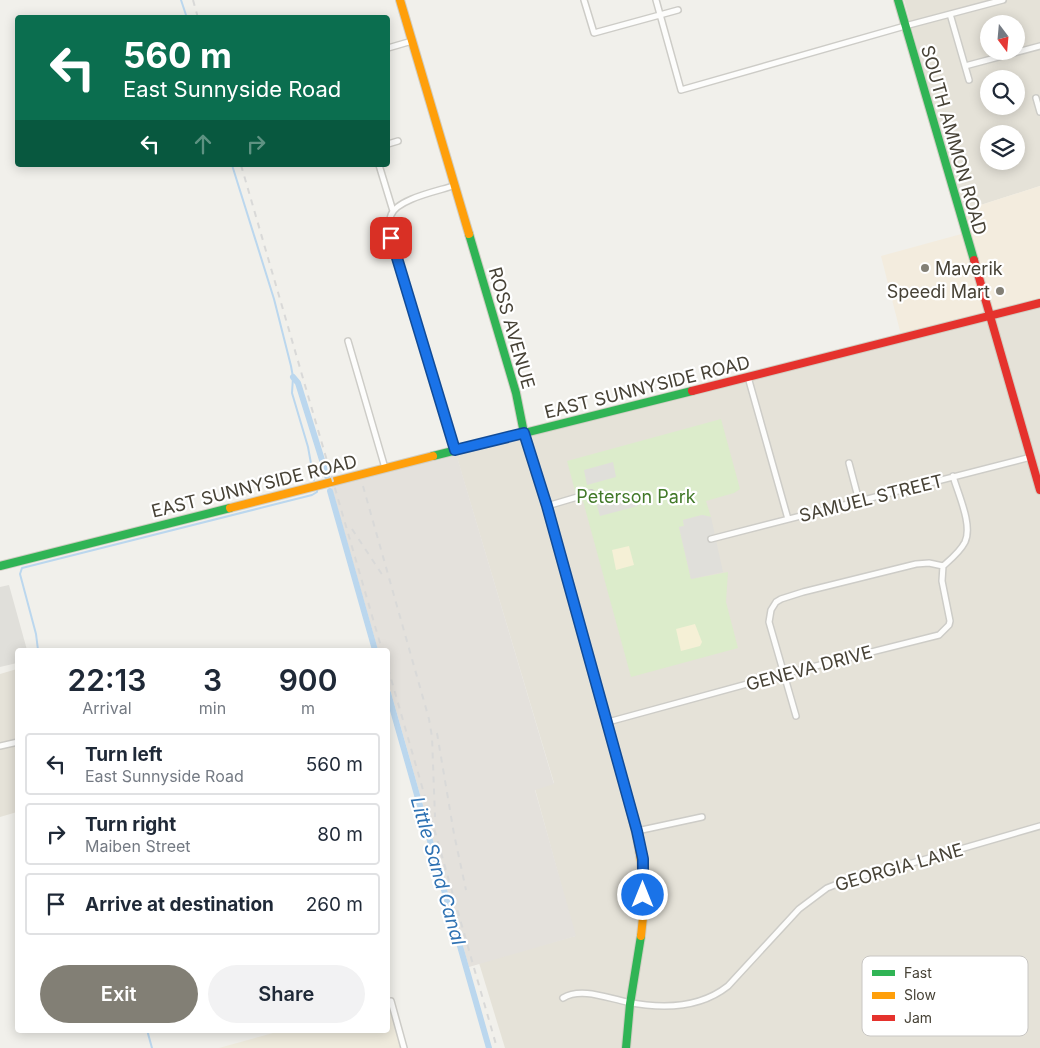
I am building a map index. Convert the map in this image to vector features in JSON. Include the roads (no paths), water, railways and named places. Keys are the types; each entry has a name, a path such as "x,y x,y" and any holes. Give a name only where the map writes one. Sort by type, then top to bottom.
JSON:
{"street":[{"name":"ROSS AVENUE","path":"400,0 453,186 480,268 516,393 524,433 547,506 637,831 643,859 642,928 629,1002 626,1048"},
{"path":"584,0 594,33 678,10"},
{"path":"656,0 681,90 1003,0"},
{"name":"SOUTH AMMON ROAD","path":"898,0 992,317 1040,490"},
{"path":"950,14 969,80"},
{"path":"390,47 412,41"},
{"path":"965,66 1040,46"},
{"path":"1036,98 1040,112"},
{"path":"390,143 398,141"},
{"path":"380,167 393,211"},
{"path":"453,186 403,202 393,211 390,221 391,238 455,450"},
{"name":"EAST SUNNYSIDE ROAD","path":"0,566 455,450 992,317 1040,303"},
{"path":"348,341 385,468"},
{"path":"748,377 788,519"},
{"name":"SAMUEL STREET","path":"711,538 1031,457"},
{"path":"849,462 859,501"},
{"path":"796,716 769,622 771,610 776,602 781,599 916,564 929,563 943,566 958,552 965,542 968,528 953,476"},
{"path":"547,506 591,493"},
{"name":"GENEVA DRIVE","path":"608,722 784,674 939,635 949,625 950,620 942,582 943,566"},
{"path":"0,746 15,743"},
{"path":"637,831 702,817"},
{"name":"GEORGIA LANE","path":"563,998 571,994 581,993 629,1002 676,1006 688,1005 707,999 728,986 794,914 826,888 850,879 888,870 1040,826"},
{"path":"390,1001 404,1048"}],"waterway":[{"path":"181,0 186,15"},
{"path":"233,167 274,299 291,366 293,377 292,393 308,447 314,480"},
{"path":"293,377 298,383 327,476"},
{"path":"38,648 36,634 20,574 22,568 312,495 317,490"},
{"name":"Little Sand Canal","path":"330,491 374,648"},
{"name":"Little Sand Canal","path":"390,700 489,1048"},
{"path":"148,1033 152,1048"}],"railway":[{"path":"193,0 197,15"},
{"path":"242,167 381,648"},
{"path":"363,486 429,719 432,737 435,817"},
{"path":"352,529 385,579"},
{"path":"390,675 497,1048"},
{"path":"437,733 454,834 466,890"}],"place":[{"name":"Maverik","path":"925,268"},
{"name":"Speedi Mart","path":"1000,291"}],"park label":[{"name":"Peterson Park","path":"636,496"}]}
